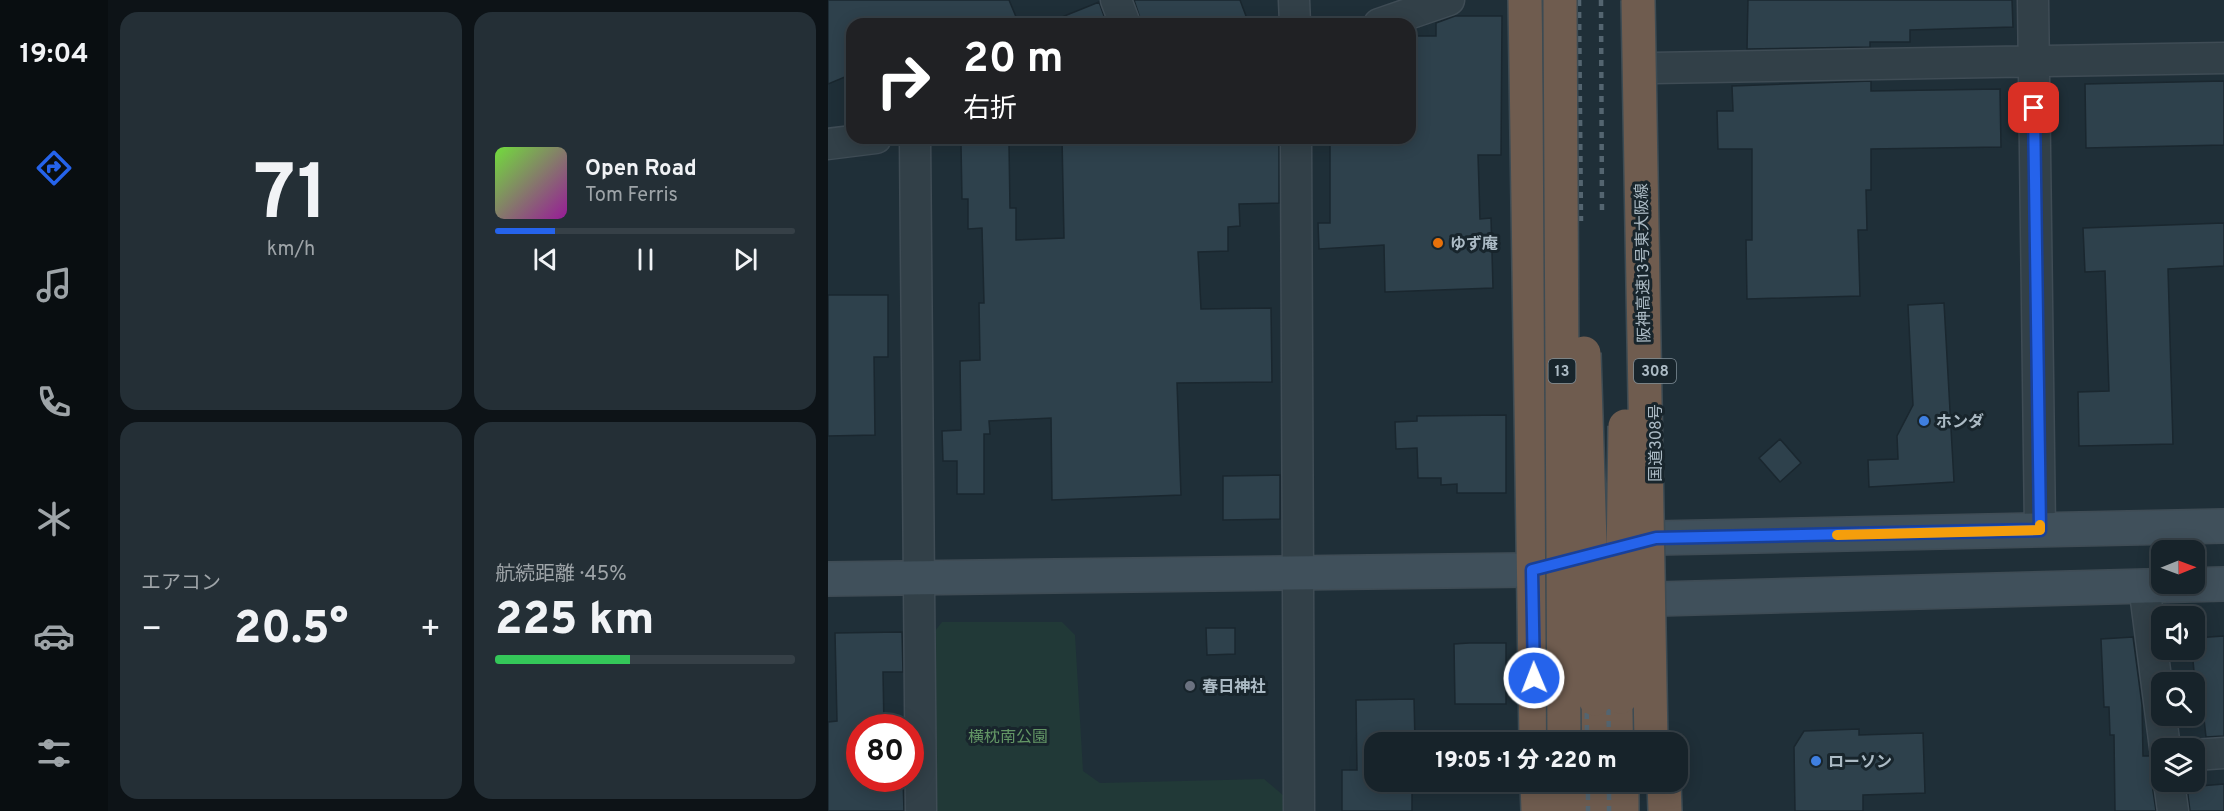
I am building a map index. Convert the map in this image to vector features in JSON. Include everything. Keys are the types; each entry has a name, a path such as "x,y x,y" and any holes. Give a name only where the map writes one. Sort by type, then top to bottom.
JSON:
{"highway":[{"path":"1525,0 1536,732"},
{"name":"13","path":"1560,0 1564,732"},
{"path":"1569,0 1576,104 1595,732"},
{"name":"阪神高速13号東大阪線","path":"1638,0 1651,732"},
{"name":"国道308号","path":"1652,0 1656,538 1662,732"},
{"path":"1621,732 1623,472 1640,148"},
{"path":"1537,792 1538,811"},
{"path":"1564,792 1565,811"},
{"path":"1596,792 1596,811"},
{"path":"1622,792 1622,811"},
{"path":"1652,792 1652,811"},
{"path":"1664,792 1665,811"}],"street":[{"path":"1116,0 1123,18"},
{"path":"1294,0 1295,18"},
{"path":"1396,18 1449,0"},
{"path":"2033,0 2040,530"},
{"path":"1653,68 2224,58"},
{"path":"828,144 846,142"},
{"path":"915,144 921,811"},
{"path":"1296,144 1299,811"},
{"path":"828,579 1532,570 1656,538 2224,526"},
{"path":"1532,570 1658,599 2224,584"},
{"path":"2144,585 2164,738"},
{"path":"2205,754 2224,753"},
{"path":"2170,792 2173,811"}],"green space":[{"name":"横枕南公園","path":"942,622 1062,622 1075,635 1083,771 1100,783 1264,779 1284,796 1284,811 937,811 935,631"}],"building":[{"path":"828,0 1009,0 1016,18 846,18 846,76 828,84"},
{"path":"1134,0 1240,0 1247,18 1140,18"},
{"path":"1748,0 2012,0 2013,27 1910,30 1910,42 1870,42 1870,47 1747,49"},
{"path":"1099,2 1105,18 1059,18"},
{"path":"1455,16 1502,16 1501,155 1478,155 1480,219 1491,218 1493,288 1385,292 1384,245 1319,249 1318,223 1330,223 1330,144 1416,144 1416,36 1436,36 1436,23"},
{"path":"1871,81 1871,91 2000,89 2001,147 1871,149 1871,190 1866,190 1867,230 1858,230 1860,296 1747,299 1746,240 1752,240 1752,149 1718,149 1717,111 1733,111 1732,86"},
{"path":"2224,81 2224,145 2086,148 2085,84"},
{"path":"1062,144 1279,144 1279,203 1239,204 1240,226 1228,227 1228,251 1198,252 1201,309 1271,308 1272,382 1177,383 1181,495 1052,500 1051,418 989,421 990,434 984,434 984,494 957,494 957,461 943,461 942,431 961,430 960,361 980,360 979,303 984,303 982,228 968,229 968,199 962,199 961,145 1009,145 1010,208 1016,208 1016,240 1064,238"},
{"path":"2224,223 2224,266 2168,269 2173,444 2079,446 2078,392 2109,391 2105,271 2085,272 2083,228"},
{"path":"828,295 888,295 888,357 874,357 875,435 828,436"},
{"path":"1944,303 1954,482 1869,487 1868,460 1898,459 1897,436 1913,405 1908,305"},
{"path":"1506,415 1506,493 1457,493 1457,484 1441,485 1441,478 1418,478 1417,448 1396,449 1395,422 1417,421 1417,416"},
{"path":"1780,439 1801,463 1780,482 1759,458"},
{"path":"1280,475 1280,519 1223,520 1223,476"},
{"path":"1206,628 1235,628 1235,654 1207,655"},
{"path":"902,632 903,672 883,672 884,714 846,714 846,792 903,792 904,811 828,811 828,722 837,721 835,633"},
{"path":"2224,636 2224,736 2206,737 2205,672 2194,672 2193,660 2205,660 2205,637"},
{"path":"2133,637 2142,705 2143,756 2151,757 2151,792 2153,792 2156,811 2115,811 2114,735 2110,735 2109,707 2104,707 2101,639"},
{"path":"1506,643 1506,704 1455,704 1454,644"},
{"path":"1414,699 1415,732 1364,732 1364,792 1412,792 1412,811 1342,811 1342,770 1357,770 1356,700"},
{"path":"1859,729 1859,735 1923,733 1925,793 1863,795 1863,811 1795,811 1794,747 1804,731"},
{"path":"2224,784 2224,811 2190,811 2188,792 2205,792 2205,786"}],"railway":[{"path":"1579,0 1581,221"},
{"path":"1601,0 1602,215"},
{"path":"1607,625 1609,732"},
{"path":"1586,629 1587,732"},
{"path":"1588,792 1588,811"},
{"path":"1609,792 1609,811"}],"slow traffic":[{"path":"1837,535 2040,530 2040,525"}],"place":[{"name":"ゆず庵","path":"1438,243"},
{"name":"ホンダ","path":"1924,421"},
{"name":"春日神社","path":"1190,686"},
{"name":"ローソン","path":"1816,761"}],"route":[{"path":"1534,678 1532,570 1656,538 2040,530 2034,108"}]}
